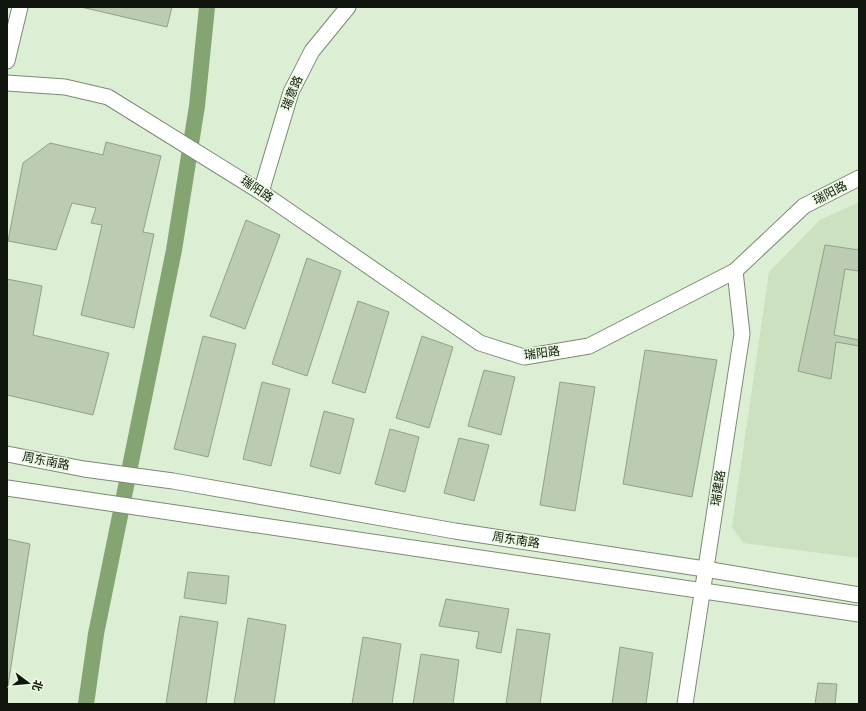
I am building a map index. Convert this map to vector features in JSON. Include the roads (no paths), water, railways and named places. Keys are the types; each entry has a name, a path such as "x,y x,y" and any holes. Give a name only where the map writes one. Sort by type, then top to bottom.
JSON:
{"street":[{"path":"7,61 20,7"},
{"name":"瑞意路","path":"260,192 290,92 312,51 348,7"},
{"name":"瑞阳路","path":"7,83 65,87 108,97 230,172 480,343 524,357 589,346 735,271 804,206 859,178"},
{"name":"瑞建路","path":"685,704 742,334 735,271"},
{"name":"周东南路","path":"7,454 84,468 173,481 455,531 705,569 859,595"},
{"path":"7,488 859,614"}],"waterway":[{"path":"86,704 96,634 174,250 197,106 207,7"}]}
